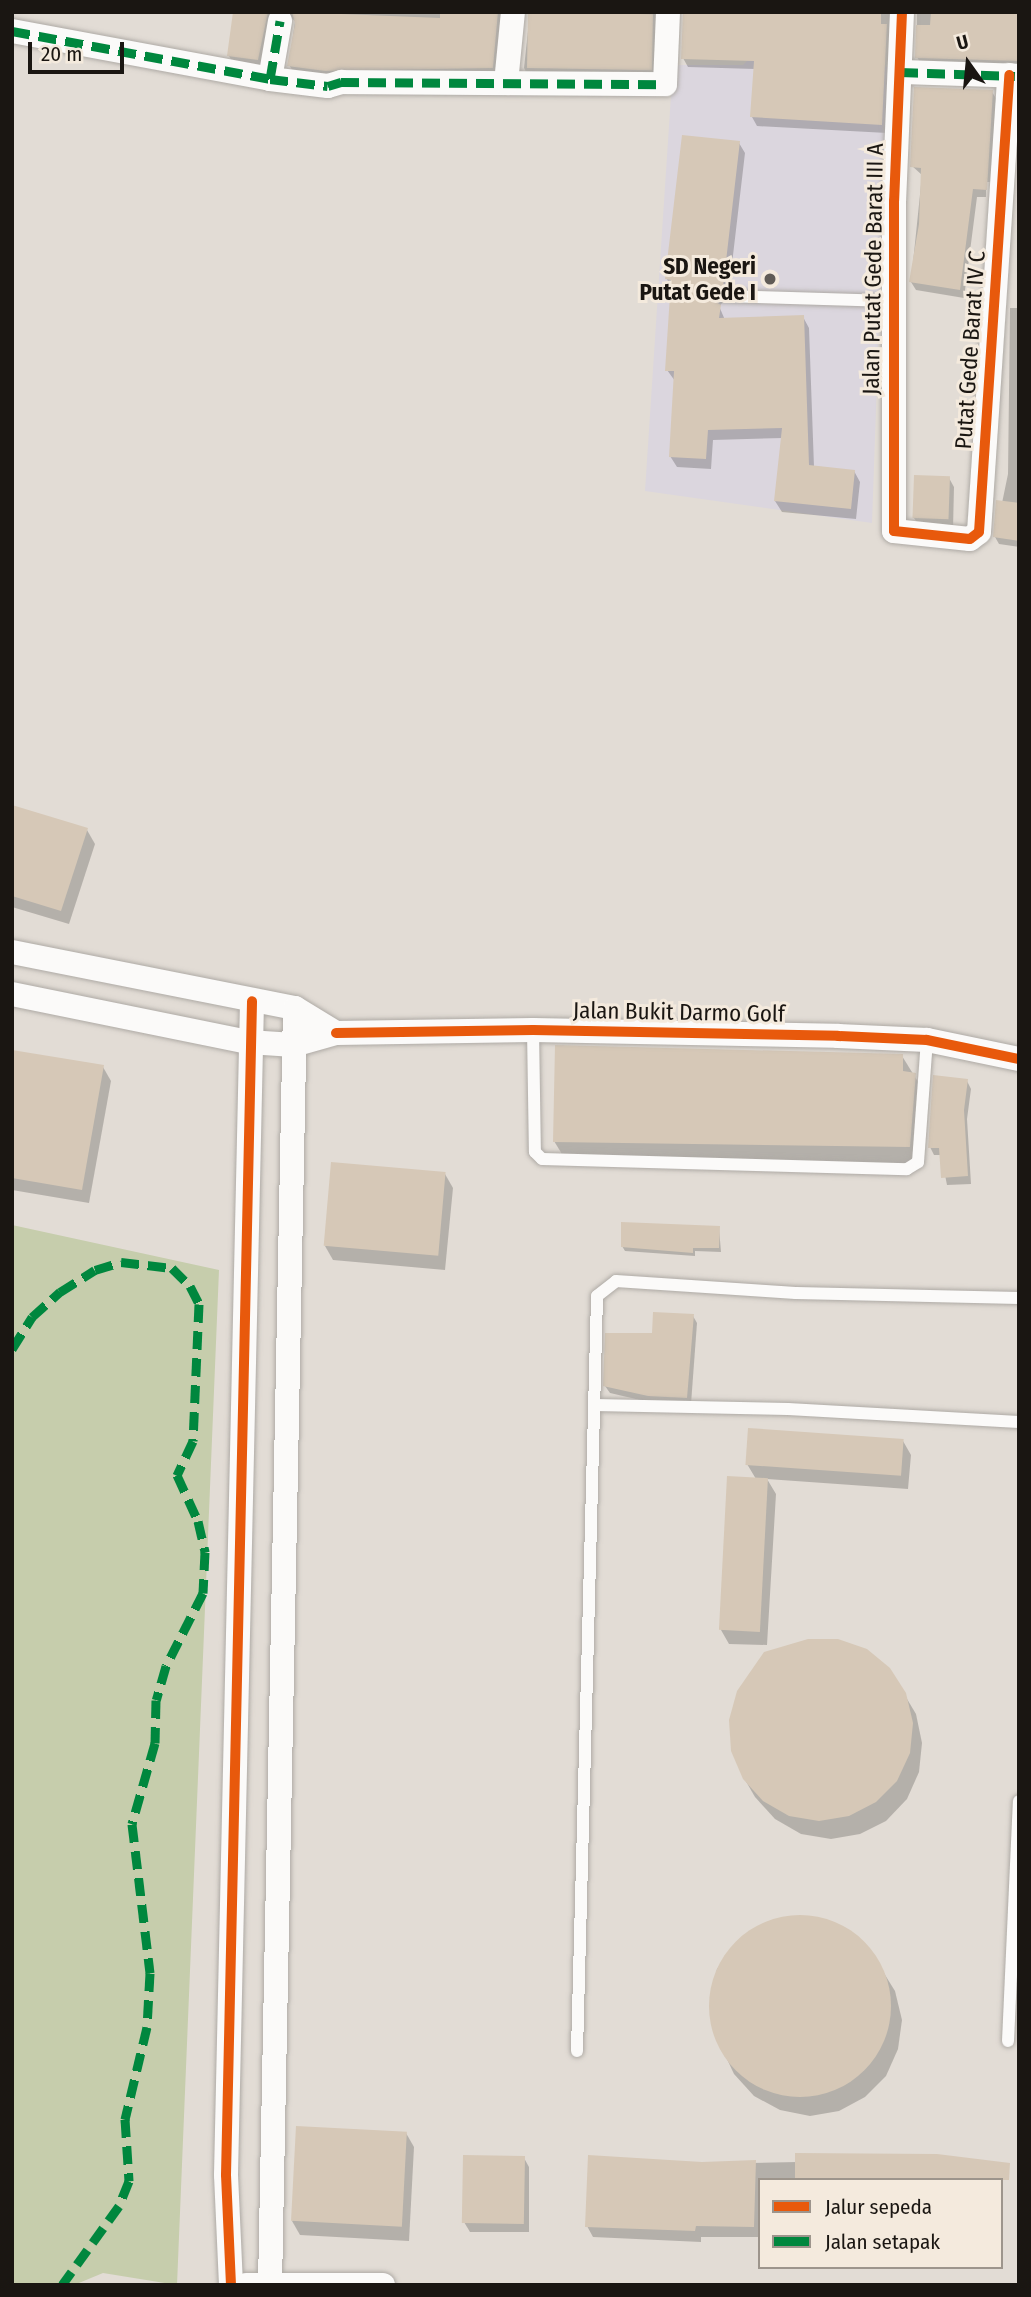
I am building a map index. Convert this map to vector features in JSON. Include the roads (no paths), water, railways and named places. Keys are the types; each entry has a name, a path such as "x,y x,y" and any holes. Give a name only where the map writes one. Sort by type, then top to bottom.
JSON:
{"street":[{"path":"506,83 513,12"},
{"path":"12,32 270,79 328,86 341,82 665,84 668,12"},
{"name":"Jalan Putat Gede Barat III A","path":"890,527 893,301 902,12"},
{"path":"270,79 280,21"},
{"path":"900,72 1014,76"},
{"name":"Putat Gede Barat IV C","path":"890,527 894,531 970,539 979,532 1014,76"},
{"path":"12,952 295,1008 336,1033"},
{"name":"Jalan Bukit Darmo Golf","path":"12,994 248,1042 294,1045 336,1033 533,1030 927,1040 1019,1059"},
{"path":"231,2285 226,2175 248,1042 252,1000"},
{"path":"295,1008 262,2284 383,2285"}],"lane":[{"path":"721,296 893,301"},
{"path":"533,1030 535,1152 542,1159 907,1169 918,1162 927,1040"},
{"path":"577,2051 597,1296 617,1281 796,1293 1019,1298"},
{"path":"595,1405 788,1409 1019,1422"},
{"path":"1008,2041 1019,1801"}],"place":[{"name":"SD Negeri Putat Gede I","path":"770,279"}]}
